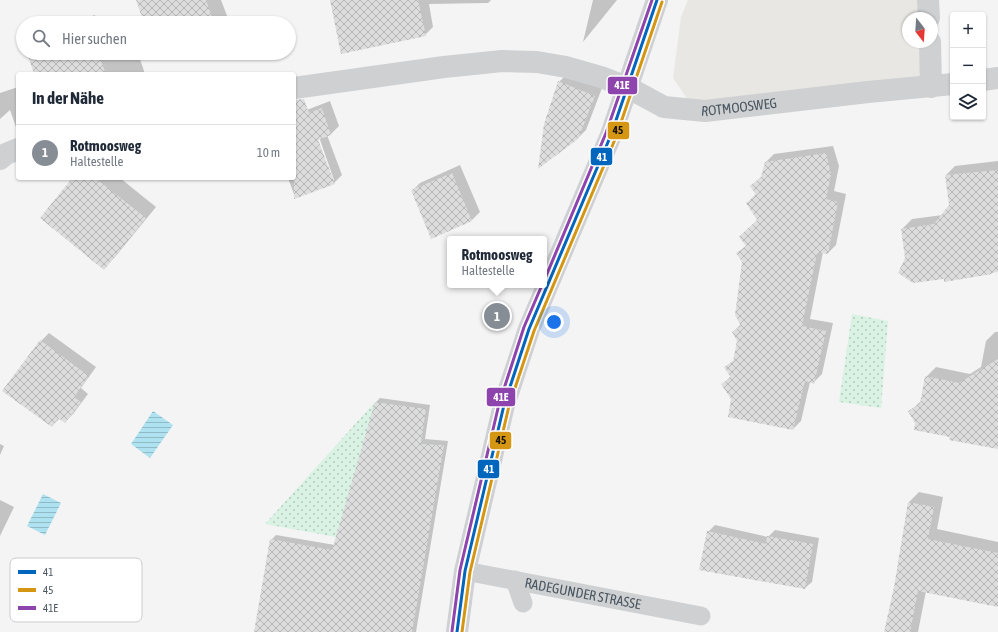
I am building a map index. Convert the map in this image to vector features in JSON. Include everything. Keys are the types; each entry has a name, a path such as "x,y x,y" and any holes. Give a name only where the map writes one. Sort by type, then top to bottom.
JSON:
{"main road":[{"path":"547,286 611,135 657,0"},
{"path":"457,632 465,570 504,404 529,329 546,288"}],"street":[{"path":"928,0 929,12"},
{"path":"930,48 931,87"},
{"name":"ROTMOOSWEG","path":"296,88 444,67 502,61 537,62 566,67 601,76 627,87 664,107 705,111 868,92 950,84"},
{"path":"986,80 998,78"},
{"path":"0,159 16,149"}],"lane":[{"name":"RADEGUNDER STRASSE","path":"465,570 701,616"},
{"path":"515,580 523,603"}],"shaded area":[{"path":"688,0 922,0 923,12 902,12 902,48 923,48 925,77 690,103 673,78 681,17"}],"green space":[{"path":"852,314 888,321 881,408 839,402"},
{"path":"375,402 426,409 421,444 444,445 336,537 265,524"}],"water":[{"path":"153,411 173,425 150,458 131,444"},
{"path":"43,494 61,503 45,535 27,526"}],"building":[{"path":"136,0 206,0 212,16 142,16"},
{"path":"330,0 418,0 426,36 341,54"},
{"path":"29,60 101,60 105,72 33,72"},
{"path":"558,81 595,96 578,139 538,169 544,124"},
{"path":"304,99 309,113 322,108 331,135 318,140 335,184 294,199 294,180 296,180 296,100"},
{"path":"826,153 831,175 826,199 838,202 828,254 817,253 802,326 826,331 814,384 805,381 793,430 728,417 731,399 721,384 731,378 724,367 733,361 737,341 732,332 741,326 735,315 742,262 736,253 746,246 739,237 757,220 746,203 756,195 750,186 761,177 765,162"},
{"path":"998,170 998,272 944,282 944,279 913,283 898,273 905,258 901,229 934,224 949,205 945,175"},
{"path":"452,173 472,221 431,239 411,190"},
{"path":"70,180 98,180 146,218 104,270 40,218"},
{"path":"40,340 89,376 74,397 81,402 65,423 58,418 52,427 2,391"},
{"path":"998,359 998,449 949,440 950,437 914,430 915,423 908,411 920,404 925,376 959,383"},
{"path":"375,402 426,409 421,444 444,445 412,632 254,632 270,539 332,550"},
{"path":"908,502 934,507 928,539 998,553 998,607 918,591 910,632 884,632 894,587"},
{"path":"707,531 766,544 767,536 813,544 805,589 699,570"}],"transit line":[{"name":"41E","path":"547,274 606,133 652,0"},
{"name":"41","path":"547,286 611,135 657,0"},
{"name":"45","path":"462,632 470,572 509,406 534,331 616,137 662,2"},
{"name":"41E","path":"452,631 460,570 499,404 524,327 541,288"},
{"name":"41","path":"457,632 465,571 504,405 529,329 546,288"}],"place":[{"name":"Rotmoosweg","path":"497,316"}]}
